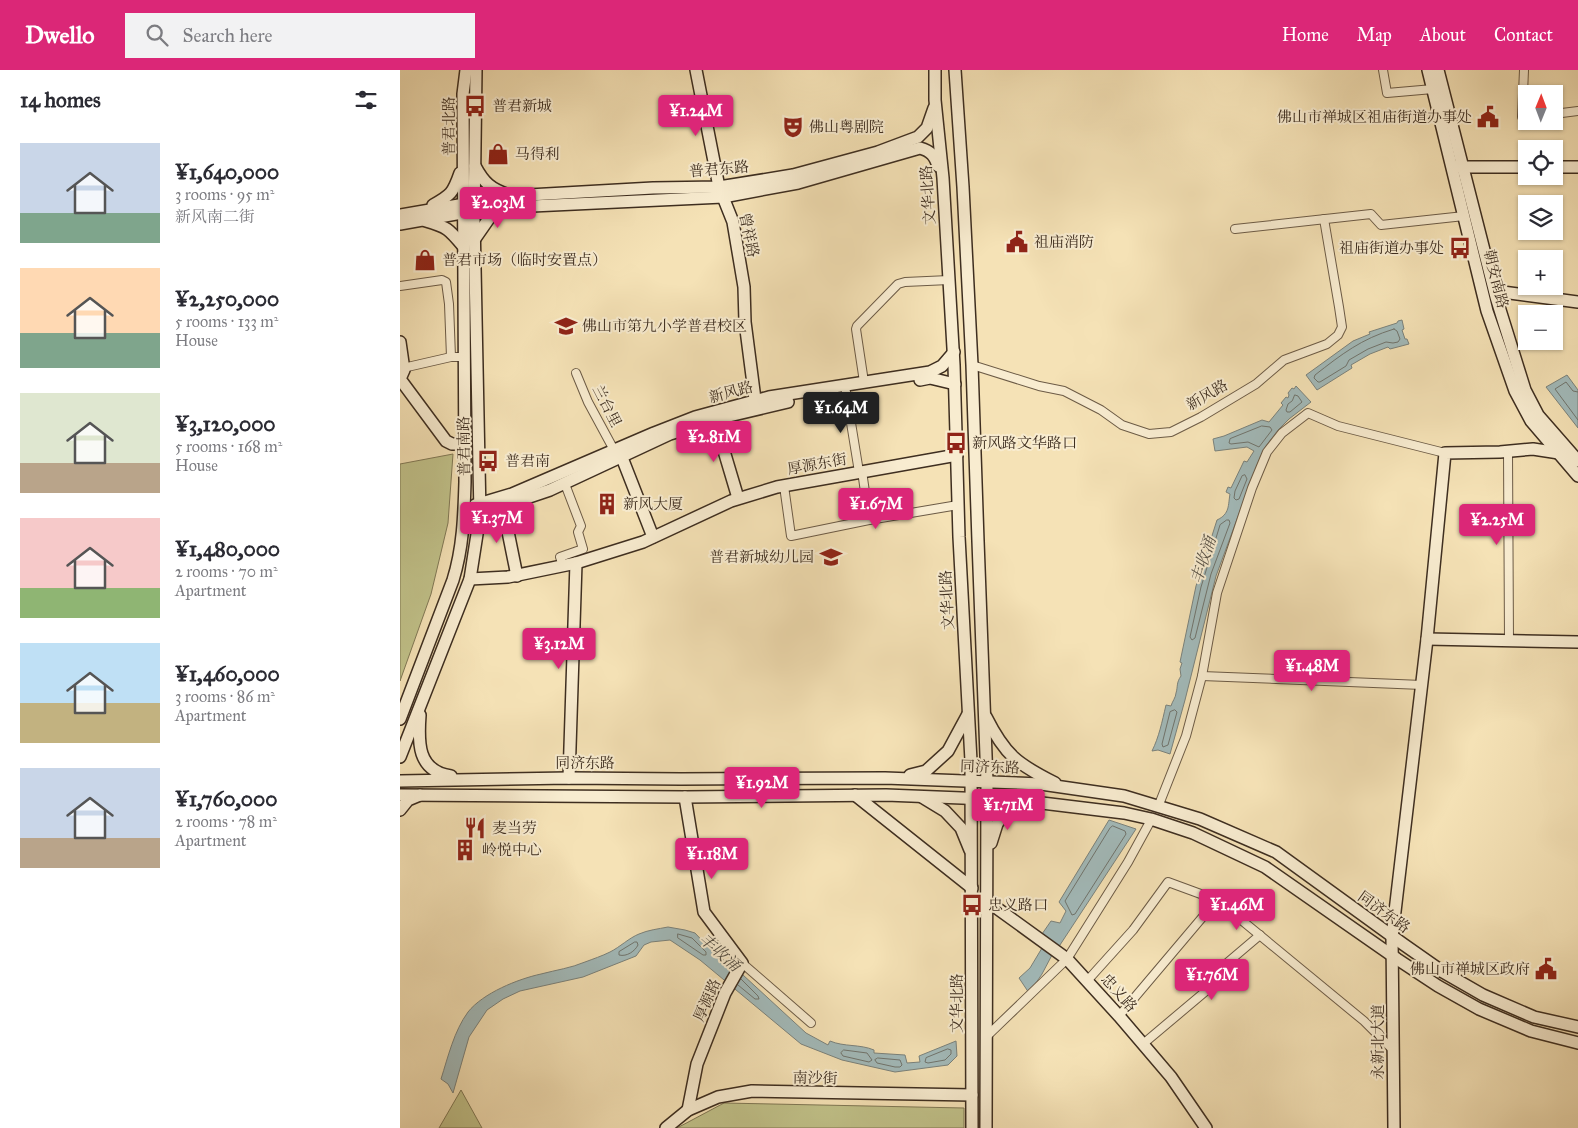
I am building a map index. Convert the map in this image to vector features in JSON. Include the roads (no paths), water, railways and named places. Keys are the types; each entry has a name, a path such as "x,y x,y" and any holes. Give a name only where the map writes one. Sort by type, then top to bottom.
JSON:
{"main road":[{"name":"普君北路","path":"466,70 463,94 463,162 469,207"},
{"name":"普君北路","path":"469,207 475,165 476,70"},
{"name":"曾祥路","path":"696,70 721,192 732,222 744,287 745,322 756,405"},
{"name":"文华北路","path":"935,70 954,352 958,505 971,782 972,1128"},
{"name":"文华北路","path":"955,70 972,365 987,782 986,1128"},
{"name":"朝安南路","path":"1428,70 1525,390 1538,415 1578,461"},
{"name":"朝安南路","path":"1438,70 1457,167 1464,216 1487,311 1515,391 1531,421 1578,476"},
{"path":"936,100 931,119 919,142 935,156 943,178"},
{"name":"普君东路","path":"422,215 511,201 653,188 721,192 919,142"},
{"path":"400,224 422,215 450,194 454,189 463,162"},
{"path":"474,240 490,217 511,201 488,185 481,177 475,165"},
{"path":"1457,167 1518,167"},
{"path":"1563,167 1578,167"},
{"name":"普君南路","path":"400,757 470,579 480,510 474,240 469,207"},
{"name":"普君南路","path":"400,718 459,561 464,512 465,444 463,246 469,207"},
{"path":"400,215 422,215 448,228 463,246"},
{"path":"1496,294 1578,302"},
{"path":"1496,294 1578,309"},
{"name":"普君南路","path":"400,342 403,368 400,379 446,441 452,444 465,444"},
{"name":"新风路","path":"756,405 769,397 930,372 942,366 954,352"},
{"name":"新风路","path":"480,510 512,494 714,416 756,405 779,403 930,378 955,384"},
{"path":"714,416 738,498"},
{"path":"1444,453 1508,452 1533,449 1559,453"},
{"path":"618,452 653,536"},
{"name":"新风路","path":"464,512 503,507 550,490 564,484 618,452"},
{"name":"永新北大道","path":"1394,1128 1392,936 1427,639 1444,453"},
{"name":"厚源东街","path":"576,563 643,542 738,498 784,486 957,455"},
{"path":"503,507 517,576"},
{"path":"470,579 508,578 576,563 569,778"},
{"path":"1427,639 1578,642"},
{"path":"421,704 420,745 423,757 431,768 447,775 473,779"},
{"path":"984,713 998,740 1012,756 1032,772 1064,788"},
{"path":"898,779 926,771 948,751 968,714"},
{"name":"同济东路","path":"400,781 569,778 898,779 1041,784 1124,796 1200,819 1276,852 1443,972 1483,995 1534,1017 1578,1026"},
{"name":"同济东路","path":"400,794 920,796 987,799 1124,813 1193,833 1265,867 1438,986 1479,1009 1531,1031 1578,1043"},
{"path":"400,810 408,800 421,795"},
{"path":"855,795 972,888"},
{"path":"685,796 704,912 740,967"},
{"path":"920,796 945,811 960,828 972,855"},
{"path":"987,854 997,824 1005,812 1023,802"},
{"name":"忠义路","path":"987,901 1065,957 1171,1077 1206,1128"},
{"name":"厚源路","path":"688,1110 697,1064 725,993 740,967"},
{"name":"南沙街","path":"666,1128 688,1110 718,1097 752,1091 972,1095"}],"street":[{"path":"1383,70 1388,93 1433,89"},
{"path":"1523,85 1524,70"},
{"path":"1563,113 1578,111"},
{"path":"1234,229 1371,214 1381,225 1464,216"},
{"name":"新风路","path":"972,365 1039,386 1064,391 1101,410 1122,425 1149,434 1171,432 1256,384 1284,360 1327,344 1338,335 1342,327 1324,219"},
{"path":"400,286 442,280 446,282 449,304 451,357"},
{"path":"864,382 857,326 898,284 904,282 949,280"},
{"path":"403,368 451,357 465,357"},
{"name":"兰台里","path":"576,373 588,402 618,452"},
{"path":"846,392 869,520"},
{"path":"1158,806 1186,736 1202,676 1217,593 1231,550 1252,488 1267,452 1282,432 1308,413 1338,426 1444,453"},
{"path":"1508,452 1509,641"},
{"path":"563,566 560,557 583,549 578,532 581,526 564,484"},
{"path":"784,486 792,536 869,520 958,505"},
{"path":"1202,676 1422,685"},
{"path":"986,1038 1065,957 1128,862 1151,820"},
{"path":"1087,981 1133,930 1168,882 1216,900 1364,1021 1393,1050"},
{"path":"1119,1016 1216,900"},
{"path":"1143,1044 1219,980 1227,963 1260,935"},
{"path":"740,967 812,1023"}],"water":[{"path":"1402,320 1404,329 1402,330 1409,344 1390,349 1388,347 1370,354 1351,365 1352,368 1317,390 1306,375 1353,341 1370,334 1369,332"},
{"path":"1567,375 1578,390 1578,428 1546,387"},
{"path":"1296,386 1311,402 1278,430 1266,446 1257,465 1216,576 1170,754 1158,750 1152,751 1166,705 1171,706 1176,695 1181,676 1180,669 1182,663 1180,662 1196,586 1217,520 1228,509 1230,494 1226,492 1228,487 1231,488 1244,461 1247,462 1254,451 1247,447 1215,451 1213,439 1262,420 1269,422 1283,405 1281,403 1286,397 1288,398 1288,393"},
{"path":"1109,820 1136,829 1058,948 1042,934 1051,921 1060,923 1066,911 1059,902"},
{"path":"668,927 695,933 712,951 743,975 806,1033 828,1045 830,1041 869,1048 874,1050 874,1053 905,1055 907,1063 920,1062 919,1056 956,1041 957,1056 948,1065 895,1072 842,1060 801,1044 700,960 670,940 651,942 644,945 636,956 583,977 520,991 503,999 487,1010 469,1037 453,1093 448,1084 441,1079 459,1027 474,1005 492,993 522,979 574,966 604,955 642,933"},
{"path":"1042,948 1052,955 1029,993 1019,978 1030,968"}],"place":[{"name":"普君新城","path":"475,106"},
{"name":"佛山市禅城区祖庙街道办事处","path":"1488,117"},
{"name":"佛山粤剧院","path":"793,127"},
{"name":"马得利","path":"498,154"},
{"name":"祖庙消防","path":"1017,242"},
{"name":"祖庙街道办事处","path":"1460,248"},
{"name":"普君市场（临时安置点）","path":"425,260"},
{"name":"佛山市第九小学普君校区","path":"566,326"},
{"name":"新风路文华路口","path":"956,443"},
{"name":"普君南","path":"488,461"},
{"name":"新风大厦","path":"607,504"},
{"name":"普君新城幼儿园","path":"831,557"},
{"name":"麦当劳","path":"475,828"},
{"name":"岭悦中心","path":"465,850"},
{"name":"忠义路口","path":"972,905"},
{"name":"佛山市禅城区政府","path":"1546,969"}],"water label":[{"name":"丰收涌","path":"1203,560"},
{"name":"丰收涌","path":"720,952"}]}
